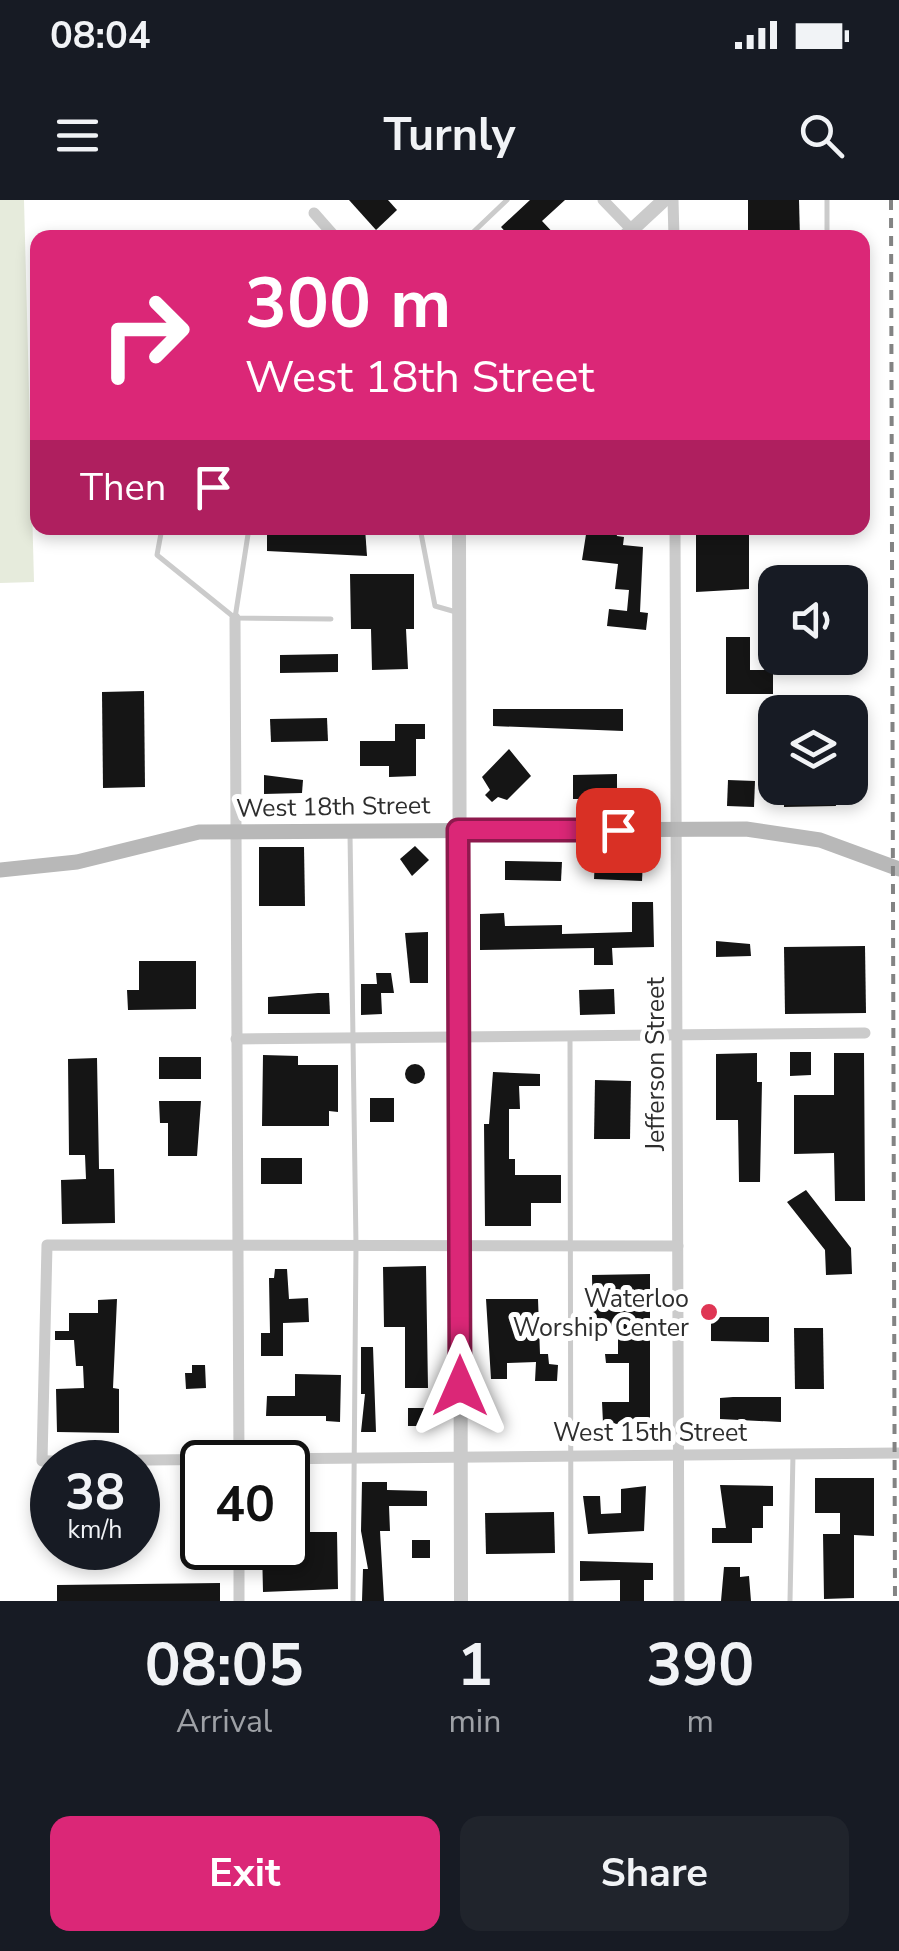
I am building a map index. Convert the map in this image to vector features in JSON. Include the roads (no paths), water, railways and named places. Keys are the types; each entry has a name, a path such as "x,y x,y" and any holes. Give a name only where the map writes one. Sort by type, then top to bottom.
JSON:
{"main road":[{"name":"West 18th Street","path":"0,870 77,862 186,834 676,830 793,834 899,870"}],"street":[{"path":"603,200 624,230"},
{"path":"631,230 664,200"},
{"path":"673,200 674,230"},
{"path":"314,213 329,230"},
{"path":"460,535 462,1601"},
{"name":"Jefferson Street","path":"676,535 679,1601"},
{"path":"234,618 239,1440"},
{"path":"236,1040 866,1032"},
{"name":"West 15th Street","path":"180,1460 42,1461 47,1245 238,1245"},
{"path":"238,1245 678,1246"},
{"name":"West 15th Street","path":"310,1457 899,1454"},
{"path":"239,1570 239,1601"}],"lane":[{"path":"475,230 507,200"},
{"path":"827,200 828,230"},
{"path":"161,535 157,554 234,618 332,619"},
{"path":"234,618 249,535"},
{"path":"421,535 435,606 459,613"},
{"path":"350,831 356,1245 353,1601"},
{"path":"570,1036 571,1601"},
{"path":"790,1601 792,1454"}],"railway":[{"path":"891,200 895,1601"}],"place":[{"name":"Waterloo Worship Center","path":"709,1312"}]}
